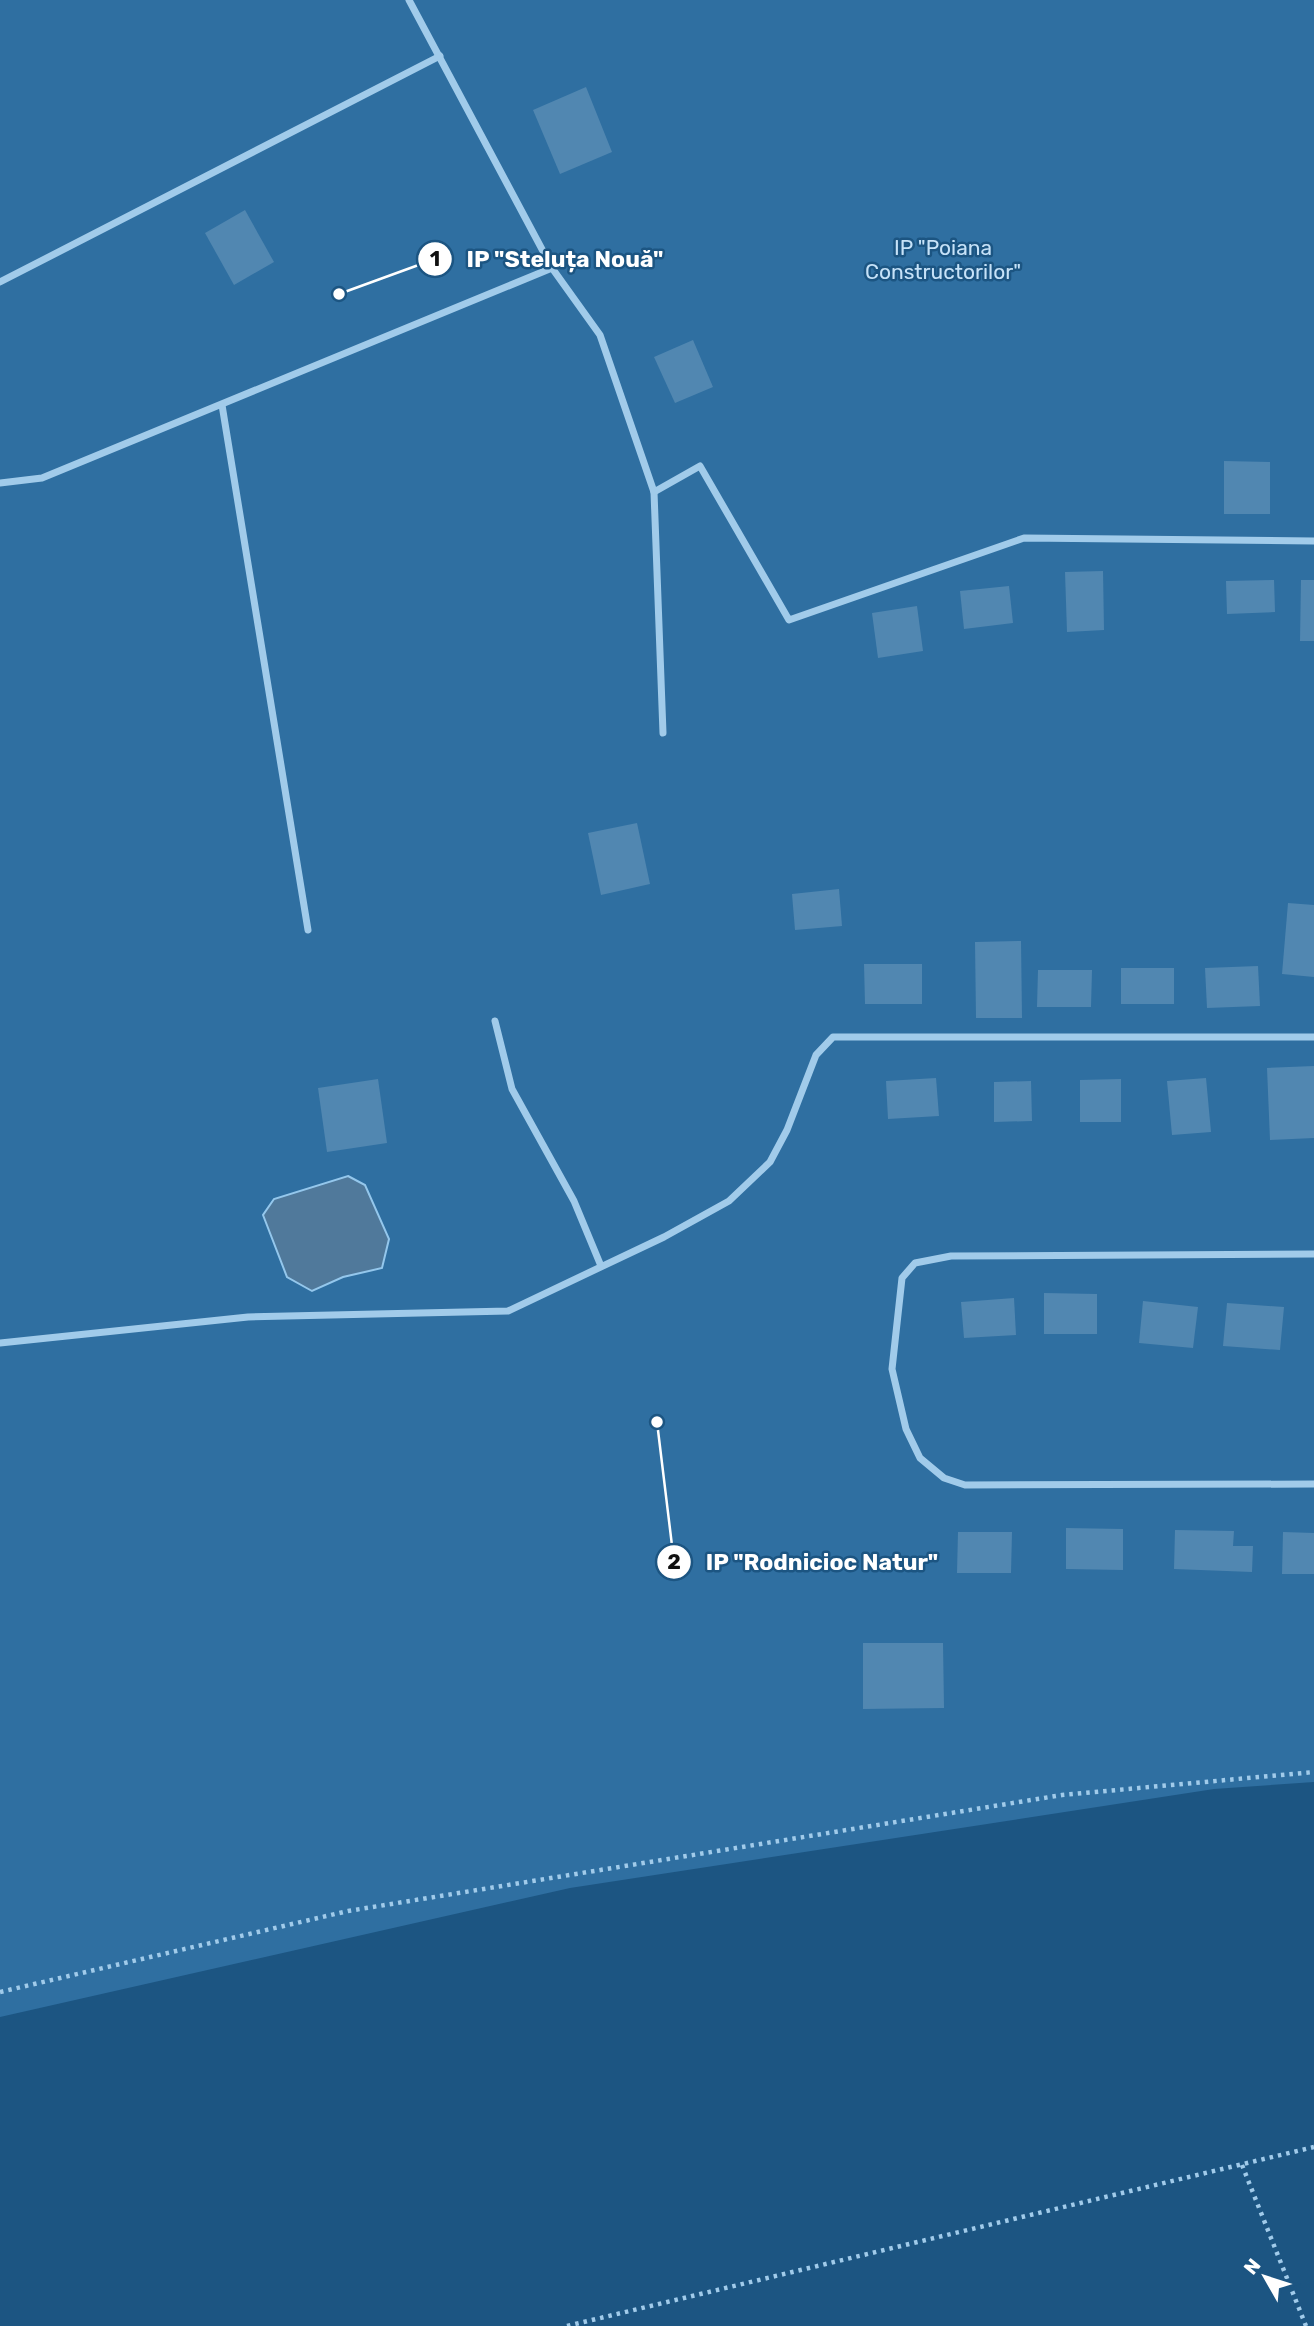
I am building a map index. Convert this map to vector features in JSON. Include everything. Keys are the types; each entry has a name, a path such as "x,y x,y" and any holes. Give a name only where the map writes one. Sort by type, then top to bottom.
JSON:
{"street":[{"path":"409,0 552,268 600,335 654,492 663,733"},
{"path":"0,282 440,56"},
{"path":"0,483 42,478 552,268"},
{"path":"222,405 308,929"},
{"path":"654,492 700,466 789,620 1024,538 1314,541"},
{"path":"495,1021 512,1088 574,1201 601,1266"},
{"path":"0,1343 248,1317 508,1311 664,1237 729,1201 770,1163 787,1129 816,1055 833,1037 1314,1037"},
{"path":"1314,1254 951,1256 915,1264 902,1278 892,1369 906,1429 920,1458 944,1478 965,1485 1314,1484"}],"path":[{"path":"0,1992 348,1911 1062,1795 1314,1772"},
{"path":"567,2326 1314,2147"},
{"path":"1242,2165 1306,2326"}],"green space":[{"name":"IP \"Poiana Constructorilor\"","path":"0,0 1314,0 1314,1782 1214,1789 570,1888 0,2017"}],"shaded area":[{"path":"348,1176 365,1185 389,1239 382,1268 343,1277 312,1291 287,1277 263,1215 274,1199"}],"building":[{"path":"586,87 612,152 560,174 533,110"},
{"path":"245,210 274,262 234,285 205,233"},
{"path":"693,340 713,387 675,403 654,357"},
{"path":"1224,461 1270,462 1270,514 1224,514"},
{"path":"1103,571 1104,630 1067,632 1065,572"},
{"path":"1274,580 1275,612 1227,614 1226,581"},
{"path":"1301,580 1314,580 1314,641 1300,641"},
{"path":"1009,586 1013,623 964,629 960,591"},
{"path":"917,606 923,651 878,658 872,613"},
{"path":"637,823 650,884 601,895 588,833"},
{"path":"839,889 842,926 795,930 792,894"},
{"path":"1288,903 1314,905 1314,977 1282,974"},
{"path":"1021,941 1022,1018 976,1018 975,942"},
{"path":"864,964 922,964 922,1004 865,1004"},
{"path":"1258,966 1260,1006 1207,1008 1205,968"},
{"path":"1121,968 1174,968 1174,1004 1121,1004"},
{"path":"1038,970 1092,970 1091,1007 1037,1007"},
{"path":"1314,1066 1314,1138 1270,1140 1267,1068"},
{"path":"936,1078 939,1116 888,1119 886,1081"},
{"path":"1206,1078 1211,1132 1172,1135 1167,1081"},
{"path":"378,1079 387,1143 327,1152 318,1088"},
{"path":"1121,1079 1121,1122 1080,1122 1080,1080"},
{"path":"1031,1081 1032,1121 994,1122 994,1082"},
{"path":"1044,1293 1097,1294 1097,1334 1044,1334"},
{"path":"1014,1298 1016,1335 964,1338 961,1302"},
{"path":"1143,1301 1198,1307 1193,1348 1139,1343"},
{"path":"1227,1303 1284,1307 1280,1350 1223,1346"},
{"path":"1066,1528 1123,1529 1123,1570 1066,1569"},
{"path":"1175,1530 1234,1531 1233,1546 1253,1546 1252,1572 1174,1569"},
{"path":"958,1532 1012,1532 1011,1573 957,1573"},
{"path":"1283,1532 1314,1533 1314,1574 1282,1574"},
{"path":"863,1643 943,1643 944,1708 863,1709"}],"place":[{"name":"IP \"Steluța Nouă\"","path":"339,294"},
{"name":"IP \"Rodnicioc Natur\"","path":"657,1422"}]}
